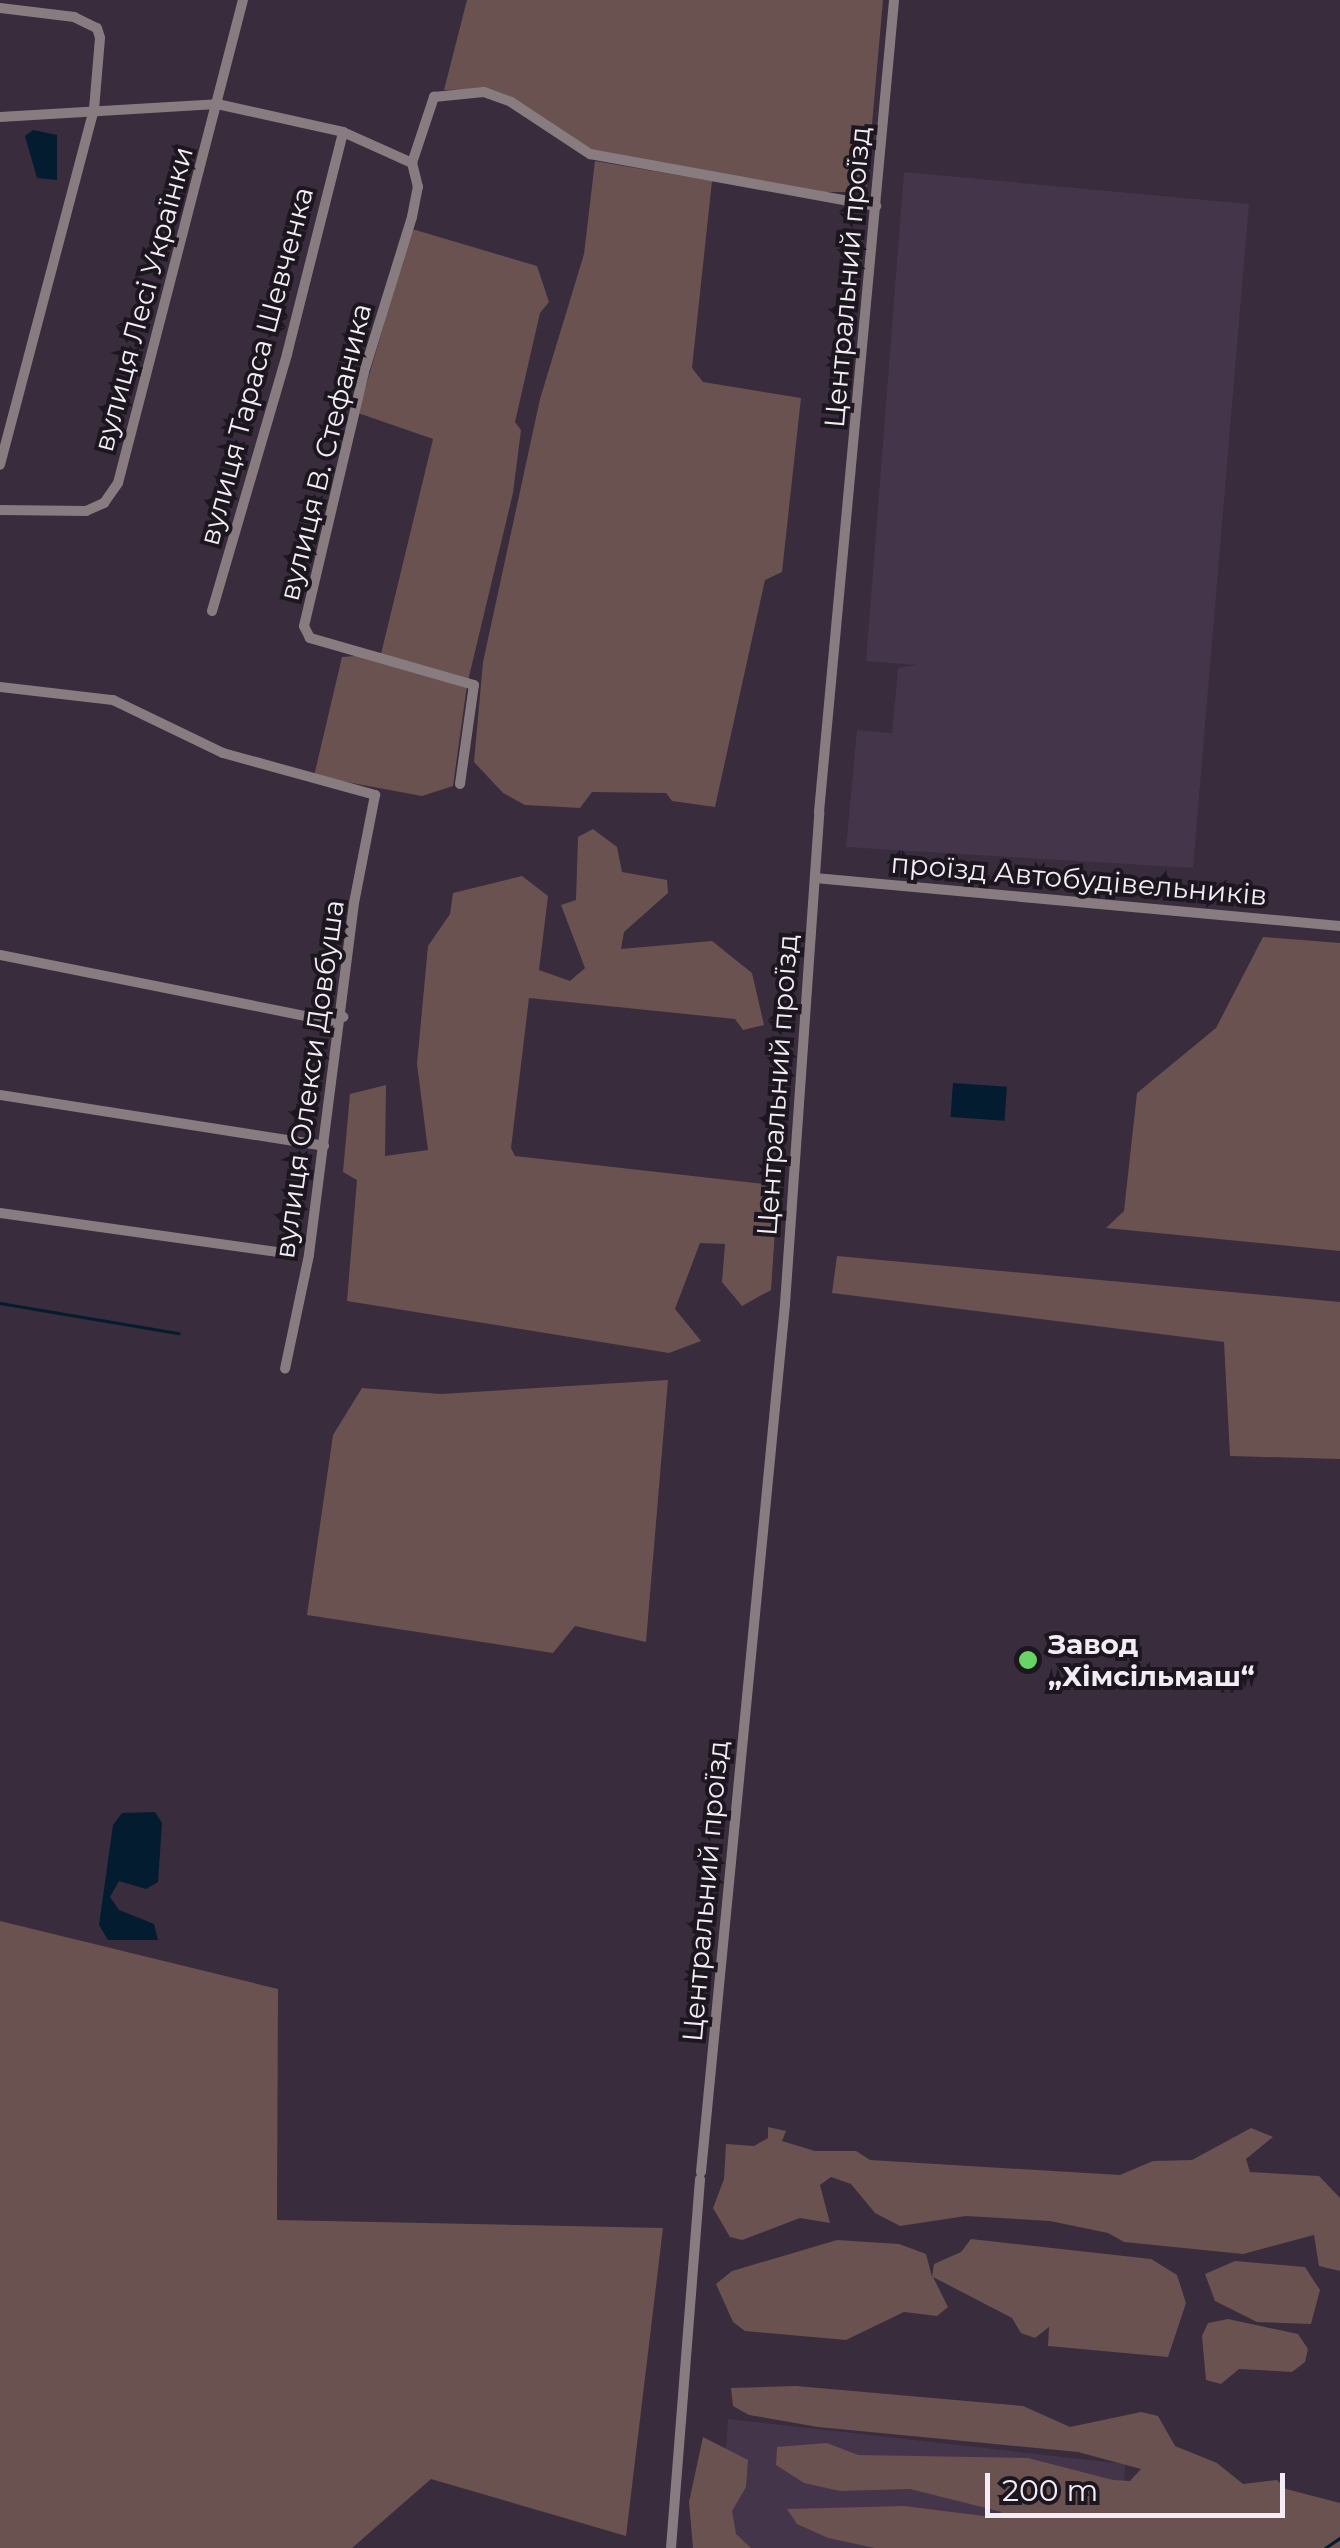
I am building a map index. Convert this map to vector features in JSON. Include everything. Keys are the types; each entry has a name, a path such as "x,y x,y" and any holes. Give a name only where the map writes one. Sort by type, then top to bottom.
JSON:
{"street":[{"name":"вулиця Лесі Українки","path":"0,510 86,511 104,503 118,482 243,0"},
{"name":"Центральний проїзд","path":"671,2548 700,2176 783,1324 815,878 894,0"},
{"path":"0,8 74,16 96,28 94,109 0,466"},
{"name":"вулиця В. Стефаника","path":"460,784 474,691 460,678 310,638 304,626 364,372 412,217 418,187 412,163 434,98 484,92 537,115 590,154 876,206"},
{"path":"0,117 217,104 342,132 412,163"},
{"name":"вулиця Тараса Шевченка","path":"212,611 287,354 342,132"},
{"name":"вулиця Олекси Довбуша","path":"0,687 114,700 223,753 375,795 354,904 324,1146 284,1369"},
{"name":"проїзд Автобудівельників","path":"815,878 1340,926"},
{"path":"0,955 314,1018 343,1017"},
{"path":"0,1095 324,1146"},
{"path":"0,1213 278,1252"}],"shaded area":[{"path":"467,0 883,0 866,192 824,192 592,150 514,99 486,89 444,90"},
{"path":"595,161 712,181 692,368 703,382 801,398 782,572 765,580 715,807 672,801 666,793 592,792 580,808 525,805 503,793 474,762 483,662 540,399 584,254"},
{"path":"904,172 1249,204 1193,868 846,847 857,730 892,733 898,668 917,665 866,661"},
{"path":"412,229 537,266 549,302 540,313 515,422 521,430 513,493 467,685 453,786 422,796 314,776 342,657 381,654 433,439 358,413"},
{"path":"593,829 617,847 622,872 667,880 668,893 624,932 621,949 712,941 752,973 764,1025 743,1030 735,1019 529,998 511,1148 515,1156 764,1184 777,1201 771,1290 742,1306 722,1282 725,1244 700,1243 675,1309 701,1341 669,1353 347,1301 357,1180 343,1172 350,1094 386,1085 385,1156 428,1150 417,1064 428,946 450,914 453,893 522,876 548,896 539,970 570,981 585,968 561,905 576,900 578,837"},
{"path":"1263,937 1340,943 1340,1251 1106,1228 1124,1211 1137,1093 1216,1028"},
{"path":"837,1256 1340,1302 1340,1459 1230,1456 1224,1342 832,1293"},
{"path":"668,1380 646,1642 575,1626 553,1653 307,1615 333,1435 362,1388 441,1394"},
{"path":"0,1921 278,1989 277,2220 663,2228 626,2536 431,2479 352,2548 0,2548"},
{"path":"768,2127 786,2131 782,2141 815,2151 856,2151 870,2160 1120,2175 1153,2161 1192,2160 1251,2128 1273,2137 1246,2159 1250,2172 1319,2176 1340,2198 1340,2271 1319,2266 1314,2235 1243,2254 1124,2242 1108,2233 1050,2221 966,2216 900,2226 875,2213 851,2184 831,2177 820,2185 830,2223 800,2218 742,2240 730,2237 713,2208 724,2179 726,2144 754,2146 768,2138"},
{"path":"971,2239 1151,2259 1177,2275 1186,2303 1168,2357 1048,2346 1049,2327 1035,2338 1021,2333 1012,2318 933,2277 948,2307 937,2316 904,2312 846,2340 745,2331 733,2322 716,2284 732,2271 837,2240 899,2244 926,2254 932,2277 934,2264 961,2252"},
{"path":"1235,2261 1305,2267 1320,2290 1311,2324 1257,2322 1215,2301 1205,2274"},
{"path":"1228,2319 1298,2334 1308,2349 1305,2362 1292,2372 1239,2369 1221,2384 1206,2380 1202,2336 1208,2323"},
{"path":"796,2386 1023,2406 1070,2427 1141,2412 1158,2416 1175,2446 1217,2463 1243,2484 1277,2480 1286,2489 1340,2503 1340,2548 875,2548 828,2538 797,2524 787,2509 904,2506 992,2517 1002,2512 910,2489 840,2491 804,2483 776,2465 777,2447 827,2443 858,2455 1028,2458 1113,2480 1130,2481 1141,2469 1078,2452 818,2427 749,2415 733,2406 731,2388"},
{"path":"728,2419 1125,2464 1122,2548 719,2548"},
{"path":"703,2437 748,2460 746,2487 732,2511 736,2534 751,2548 693,2548 689,2502"}],"water":[{"path":"33,130 57,135 57,180 37,178 25,136"},
{"path":"953,1083 1007,1087 1004,1121 951,1117"},
{"path":"155,1812 162,1823 158,1882 146,1889 119,1881 110,1897 119,1910 154,1924 158,1940 108,1940 99,1925 113,1825 122,1813"}],"waterway":[{"path":"0,1303 178,1333"},
{"path":"1325,2548 1340,2538"}],"place":[{"name":"Завод „Хімсільмаш“","path":"1028,1660"}]}
